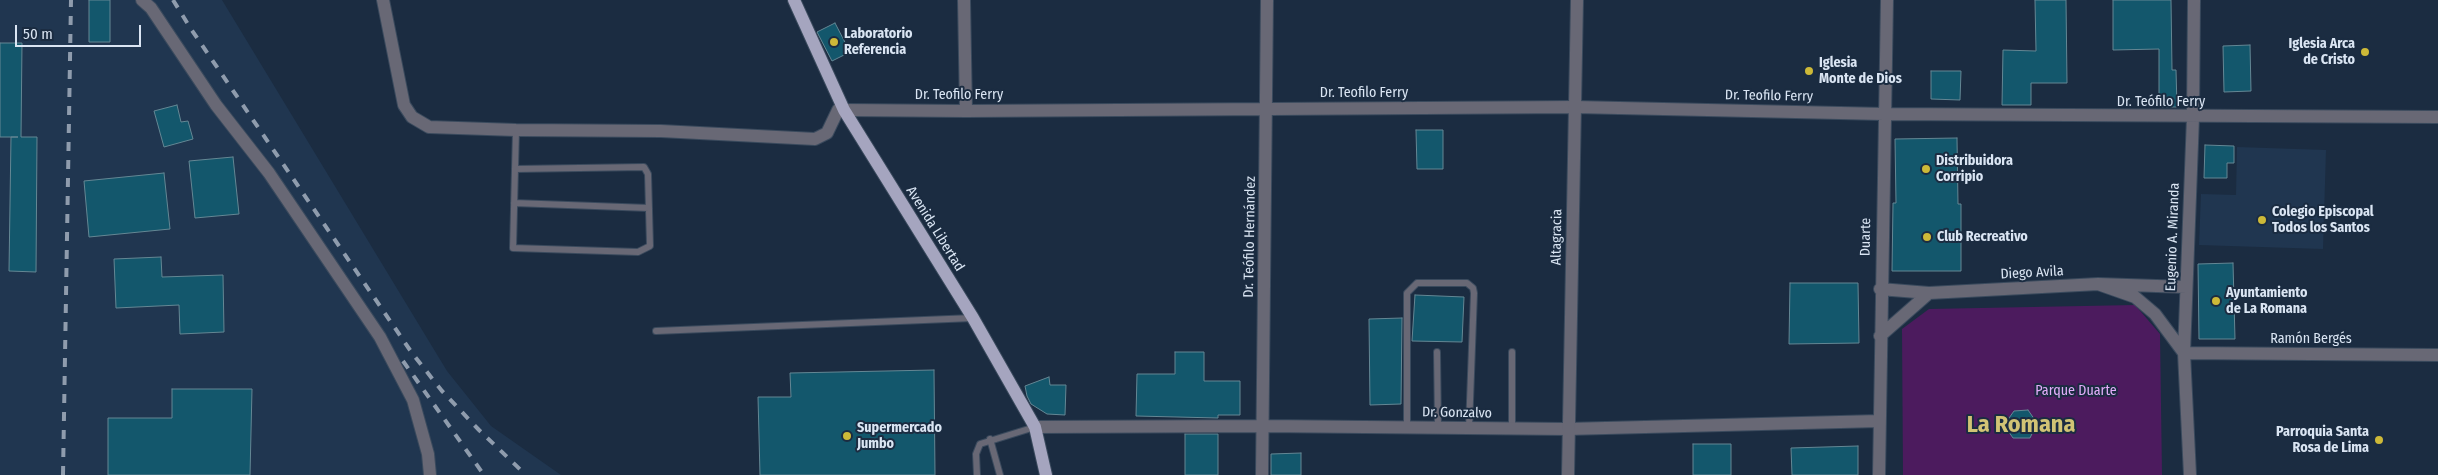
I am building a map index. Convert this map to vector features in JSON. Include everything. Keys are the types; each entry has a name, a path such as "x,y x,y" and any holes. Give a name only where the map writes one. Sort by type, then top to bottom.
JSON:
{"main road":[{"name":"Avenida Libertad","path":"794,0 844,110 973,318 1035,427 1046,475"}],"street":[{"path":"142,0 151,8 216,104 270,173 380,338 413,400 428,454 430,475"},
{"path":"383,0 404,104 412,117 429,127 660,131 815,139 827,133 838,110 844,110"},
{"path":"964,0 966,111"},
{"name":"Dr. Teófilo Hernández","path":"1262,475 1267,0"},
{"name":"Altagracia","path":"1568,475 1567,429 1577,0"},
{"name":"Duarte","path":"1879,475 1880,289 1887,0"},
{"name":"Eugenio A. Miranda","path":"2190,475 2184,353 2193,117 2194,0"},
{"name":"Dr. Teofilo Ferry","path":"844,110 966,111 1574,107 1884,114"},
{"name":"Dr. Teófilo Ferry","path":"1884,114 2438,117"},
{"path":"2098,284 2135,297 2155,314 2184,353"},
{"name":"Diego Avila","path":"1880,289 1929,292 2098,284 2186,287"},
{"path":"1880,336 1929,292"},
{"name":"Ramón Bergés","path":"2184,353 2438,356"},
{"name":"Dr. Gonzalvo","path":"1035,427 1263,426 1567,429 1879,421"}],"lane":[{"path":"515,169 644,167 648,174 650,246 638,252 513,248 514,203 516,130"},
{"path":"514,203 649,208"},
{"path":"1407,427 1407,293 1417,283 1467,283 1473,288 1474,292 1469,428"},
{"path":"656,331 973,318"},
{"path":"1437,352 1438,428"},
{"path":"1512,352 1512,428"},
{"path":"977,475 976,454 980,444 990,439 1012,435 1035,427"},
{"path":"990,439 1000,475"}],"shaded area":[{"path":"0,0 222,0 447,371 491,426 561,475 0,475"},
{"name":"Colegio Episcopal Todos los Santos","path":"2237,147 2326,150 2323,249 2199,245 2201,194 2236,195"}],"green space":[{"name":"Parque Duarte","path":"2135,305 2160,334 2162,475 1903,475 1902,329 1929,309"}],"building":[{"path":"89,0 110,0 110,42 89,42"},
{"path":"2035,0 2066,0 2067,83 2031,83 2031,105 2002,105 2003,50 2036,51"},
{"path":"2113,0 2171,0 2172,70 2176,70 2177,107 2159,107 2159,49 2113,50"},
{"name":"Laboratorio Referencia","path":"835,23 850,52 832,61 817,32"},
{"path":"0,43 22,43 21,137 37,137 36,272 9,271 11,137 0,137"},
{"path":"2250,45 2251,91 2224,92 2223,46"},
{"path":"1931,71 1961,71 1960,100 1931,99"},
{"path":"177,105 181,122 188,121 193,139 164,147 154,111"},
{"path":"1416,130 1443,130 1443,169 1417,169"},
{"path":"1957,138 1958,204 1961,204 1961,271 1892,271 1893,203 1896,203 1895,139"},
{"path":"2205,145 2234,146 2234,163 2227,163 2227,178 2204,178"},
{"path":"233,157 239,214 195,218 189,161"},
{"path":"164,173 170,229 89,237 84,181"},
{"path":"161,257 162,277 223,275 224,332 180,334 179,305 116,308 114,259"},
{"name":"Ayuntamiento de La Romana","path":"2233,263 2235,339 2199,339 2198,264"},
{"path":"1790,283 1858,283 1859,343 1789,344"},
{"path":"1415,295 1464,297 1462,342 1412,341"},
{"path":"1402,318 1401,404 1370,405 1369,319"},
{"path":"1175,352 1204,352 1204,381 1240,381 1240,415 1218,415 1218,418 1136,416 1137,374 1175,374"},
{"name":"Supermercado Jumbo","path":"934,370 935,475 760,475 758,397 791,397 790,373"},
{"path":"1049,377 1050,385 1066,385 1065,415 1047,414 1031,404 1027,396 1025,386"},
{"path":"172,389 252,389 250,475 108,475 108,418 172,418"},
{"path":"2028,410 2037,423 2030,438 2013,438 2004,425 2014,411"},
{"path":"1185,434 1218,434 1218,475 1185,475"},
{"path":"1693,444 1731,444 1731,475 1693,475"},
{"path":"1858,446 1858,475 1792,475 1791,448"},
{"path":"1301,453 1301,475 1271,475 1271,454"}],"railway":[{"path":"63,475 71,0"},
{"path":"173,0 412,353 442,391 526,475"},
{"path":"403,361 484,475"}],"place":[{"name":"Laboratorio Referencia","path":"834,42"},
{"name":"Iglesia Arca de Cristo","path":"2365,52"},
{"name":"Iglesia Monte de Dios","path":"1809,71"},
{"name":"Distribuidora Corripio","path":"1926,169"},
{"name":"Colegio Episcopal Todos los Santos","path":"2262,220"},
{"name":"Club Recreativo","path":"1927,237"},
{"name":"Ayuntamiento de La Romana","path":"2216,301"},
{"name":"Supermercado Jumbo","path":"847,436"},
{"name":"Parroquia Santa Rosa de Lima","path":"2379,440"}],"district":[{"name":"La Romana","path":"2021,425"}]}
